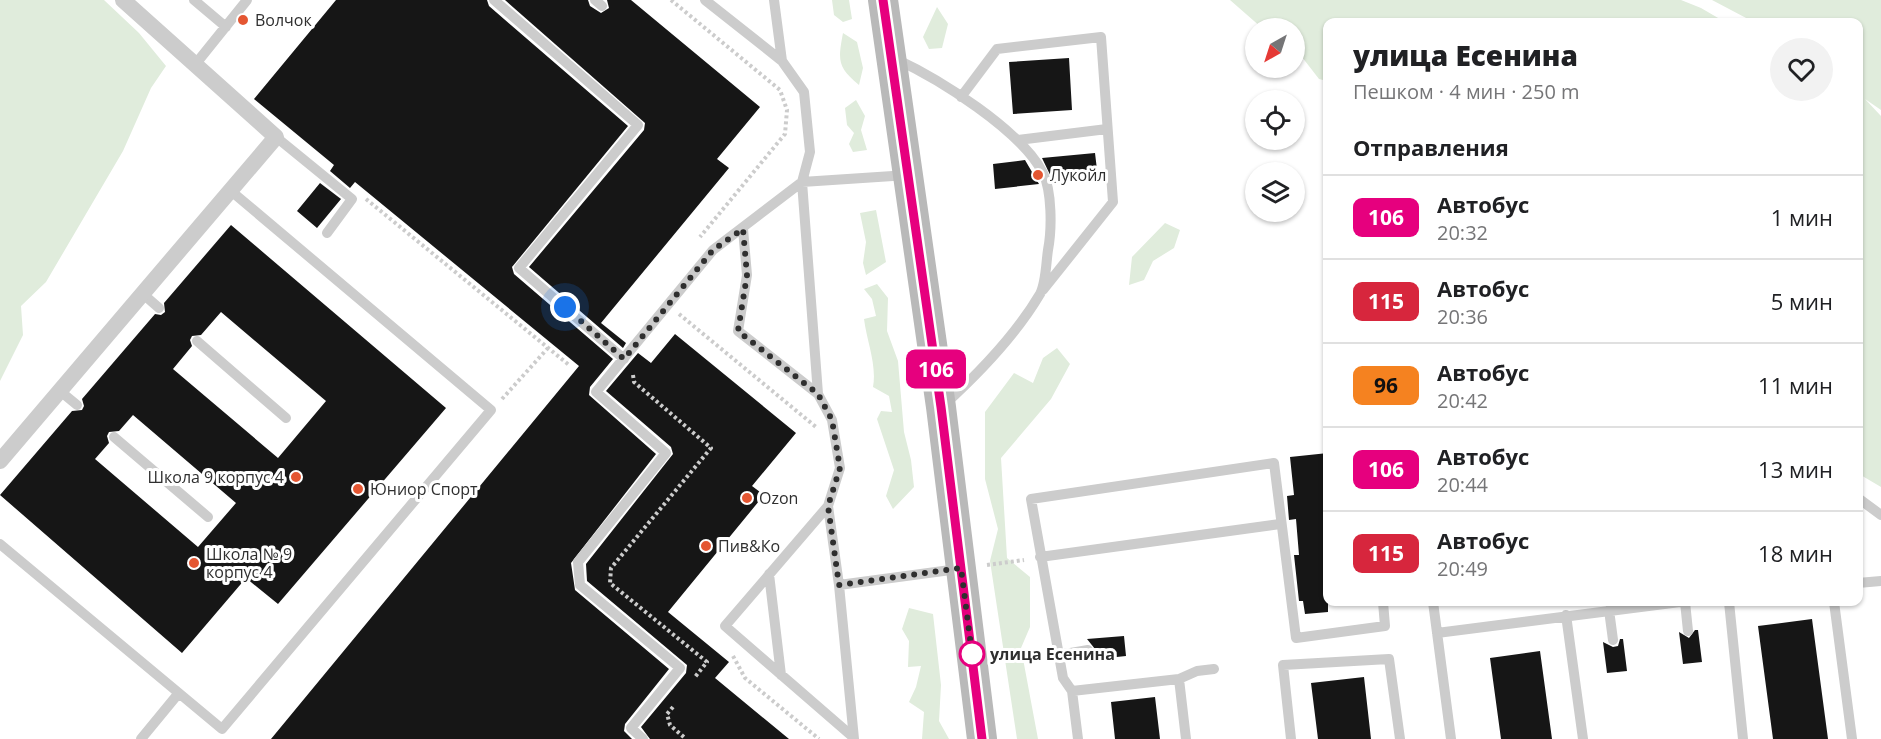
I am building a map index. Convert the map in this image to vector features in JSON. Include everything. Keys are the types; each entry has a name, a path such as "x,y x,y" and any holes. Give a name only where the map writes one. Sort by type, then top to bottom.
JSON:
{"main road":[{"path":"883,0 941,407 982,739"}],"street":[{"path":"0,461 276,137 194,66 123,0"}],"lane":[{"path":"194,0 226,27"},
{"path":"194,66 247,0"},
{"path":"494,0 638,125 519,268 624,359"},
{"path":"774,0 782,61"},
{"path":"709,2 782,61 804,92 810,152 802,182 818,394"},
{"path":"941,407 978,374 1113,202 1101,37 997,49 961,97"},
{"path":"892,57 933,76 1018,140 1043,173 1051,213 1049,244 1041,292"},
{"path":"1018,140 1107,129"},
{"path":"276,137 352,199 327,233"},
{"path":"643,739 631,728 680,668 580,585 578,562 666,453 596,393 713,250 802,182 908,175"},
{"path":"0,544 222,729 491,410 231,191"},
{"path":"743,229 747,275 738,331 818,394 832,420 840,468 828,506 724,626 853,738"},
{"path":"143,294 159,308"},
{"path":"197,341 286,418"},
{"path":"60,391 77,405"},
{"path":"114,437 208,517"},
{"path":"1078,739 1072,691 1063,678 1031,499 1274,463 1296,638 1385,626 1383,606"},
{"path":"1863,502 1881,515"},
{"path":"828,506 839,585 853,738"},
{"path":"1040,557 1280,524"},
{"path":"839,585 961,568"},
{"path":"769,574 781,675"},
{"path":"1863,582 1881,580"},
{"path":"1434,606 1451,739"},
{"path":"1437,633 1644,606"},
{"path":"1685,606 1688,631"},
{"path":"1729,606 1743,739"},
{"path":"1835,606 1852,739"},
{"path":"1609,610 1613,640"},
{"path":"1566,615 1583,739"},
{"path":"1059,655 1088,650"},
{"path":"1290,739 1283,665 1389,659 1400,739"},
{"path":"1072,691 1179,679 1197,671 1214,669"},
{"path":"1179,679 1186,739"},
{"path":"141,739 178,694"}],"path":[{"path":"671,0 780,90 787,110 785,134 699,239"},
{"path":"352,199 364,197 569,366"},
{"path":"673,310 819,430"},
{"path":"491,410 548,348"},
{"path":"632,372 634,382 711,448 611,568 610,583 707,662 694,680"},
{"path":"1013,561 1027,560"},
{"path":"732,654 745,678 819,739"},
{"path":"674,705 667,714 670,725 686,739"}],"green space":[{"path":"0,0 104,0 139,33 166,66 151,88 123,151 46,282 21,306 23,335 0,381"},
{"path":"832,0 849,0 852,19 843,22 834,15"},
{"path":"1230,0 1681,0 1718,18 1323,18 1323,80 1319,79 1305,61 1305,18 1251,18"},
{"path":"1712,0 1881,0 1881,110 1865,99 1881,116 1881,487 1863,476 1863,18 1746,18"},
{"path":"937,7 948,24 942,48 929,49 923,37"},
{"path":"843,33 857,42 863,68 859,85 843,68 841,62 840,50"},
{"path":"856,100 865,116 861,130 867,150 853,152 849,144 854,133 847,125 845,108"},
{"path":"876,210 886,262 866,275 863,263 866,242 860,213"},
{"path":"1165,223 1180,230 1174,248 1153,261 1144,280 1129,285 1132,257"},
{"path":"877,284 888,298 887,331 898,361 904,432 911,460 914,487 893,509 886,496 894,470 877,419 881,411 892,412 889,396 873,387 873,362 864,319 876,316 872,299 864,289"},
{"path":"1057,348 1070,364 1051,399 1001,458 1007,558 1030,577 1030,627 1021,648 1038,739 1017,739 990,561 998,529 985,479 985,412 1014,373 1033,383 1043,358"},
{"path":"909,608 933,614 941,685 939,721 949,739 922,739 924,712 909,702 916,687 921,666 908,667 909,641 902,629"}],"building":[{"path":"336,0 487,0 489,6 628,126 512,267 514,274 613,359 590,387 589,395 656,454 571,563 575,590 669,669 625,724 624,731 632,739 271,739 579,366 355,182 350,188 330,171 334,165 254,99"},
{"path":"505,0 588,0 590,6 601,13 609,8 607,0 631,0 760,107 717,159 729,168 601,323 626,343 623,348 529,267 644,130 645,123"},
{"path":"1069,58 1072,110 1013,114 1009,62"},
{"path":"1095,153 1098,178 1054,183 1042,158"},
{"path":"1025,160 1039,184 995,189 993,164"},
{"path":"320,183 341,199 317,228 297,211"},
{"name":"Школа 9 корпус 4","path":"231,225 446,408 278,604 246,578 182,653 0,495 72,411 82,410 84,406 82,399 155,314 161,315 165,312 164,303","holes":["221,312 326,401 278,458 173,369 192,346 190,340 192,336 201,335","133,415 236,503 198,547 95,459 109,443 107,436 109,432 119,431"]},
{"path":"675,334 796,433 752,486 764,495 668,612 729,662 715,678 789,739 650,739 641,727 686,673 687,665 587,581 586,564 673,454 671,447 606,391 638,353 651,363"},
{"path":"1323,454 1323,606 1328,606 1328,612 1305,614 1303,601 1299,601 1294,555 1299,555 1296,519 1289,520 1287,496 1294,495 1290,457"},
{"path":"1812,619 1828,739 1773,739 1758,626"},
{"path":"1695,630 1698,630 1702,662 1683,664 1679,632 1689,638"},
{"path":"1124,636 1126,656 1089,660 1095,649 1087,639"},
{"path":"1620,639 1623,639 1627,671 1607,673 1603,642 1613,647 1618,646"},
{"path":"1540,651 1552,739 1501,739 1490,658"},
{"path":"1364,677 1371,739 1318,739 1311,683"},
{"path":"1155,697 1160,739 1115,739 1111,702"}],"bus line":[{"name":"106","path":"883,0 941,407 982,739"}],"place":[{"name":"Волчок","path":"243,20"},
{"name":"Лукойл","path":"1038,175"},
{"name":"Школа 9 корпус 4","path":"296,477"},
{"name":"Юниор Спорт","path":"358,489"},
{"name":"Ozon","path":"747,498"},
{"name":"Пив&Ко","path":"706,546"},
{"name":"Школа № 9 корпус 4","path":"194,563"},
{"name":"улица Есенина","path":"972,654"}],"route":[{"path":"565,307 624,359 713,250 743,229 747,275 738,331 818,394 832,420 840,468 828,506 839,585 961,568 972,654"}]}
